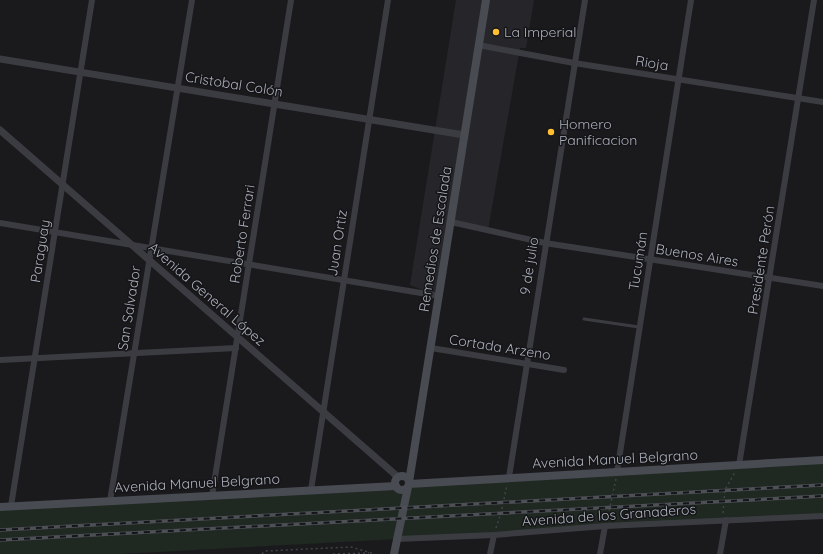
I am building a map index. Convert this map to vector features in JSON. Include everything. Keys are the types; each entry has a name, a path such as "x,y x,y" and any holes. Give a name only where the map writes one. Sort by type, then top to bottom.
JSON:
{"main road":[{"name":"Remedios de Escalada","path":"394,554 409,484 486,0"},
{"name":"Avenida Manuel Belgrano","path":"409,484 508,477 823,460"},
{"path":"404,476 409,484 402,490 396,486 395,483 398,477 404,476"},
{"name":"Avenida Manuel Belgrano","path":"0,507 396,486"}],"street":[{"name":"Paraguay","path":"11,506 92,0"},
{"name":"San Salvador","path":"110,501 192,0"},
{"name":"Roberto Ferrari","path":"212,496 291,0"},
{"name":"Juan Ortiz","path":"311,490 388,0"},
{"name":"9 de julio","path":"508,477 585,0"},
{"name":"Tucumán","path":"617,472 691,0"},
{"name":"Presidente Perón","path":"739,465 814,0"},
{"name":"Rioja","path":"478,45 574,63 823,102"},
{"name":"Cristobal Colón","path":"0,59 464,135"},
{"name":"Avenida General López","path":"0,130 149,262 398,477"},
{"name":"Buenos Aires","path":"451,222 545,243 823,286"},
{"path":"0,224 439,296"},
{"path":"0,360 236,348"},
{"name":"Cortada Arzeno","path":"431,348 564,370"},
{"name":"Avenida de los Granaderos","path":"397,539 494,535 605,526 823,516"},
{"path":"720,554 724,520"},
{"path":"600,554 605,526"},
{"path":"490,554 494,535"}],"lane":[{"path":"584,319 639,327"}],"path":[{"path":"724,520 725,490 739,465"},
{"path":"605,526 617,472"},
{"path":"494,535 502,513 508,477"},
{"path":"262,554 266,551 351,547 374,554"},
{"path":"333,554 374,554"}],"shaded area":[{"path":"456,0 534,0 526,48 520,48 488,230 451,222 439,296 410,285"},
{"path":"823,460 823,516 121,554 0,554 0,507 396,486"}],"railway":[{"path":"0,530 823,485"},
{"path":"0,540 823,496"}],"place":[{"name":"La Imperial","path":"496,32"},
{"name":"Homero Panificacion","path":"551,132"}]}
